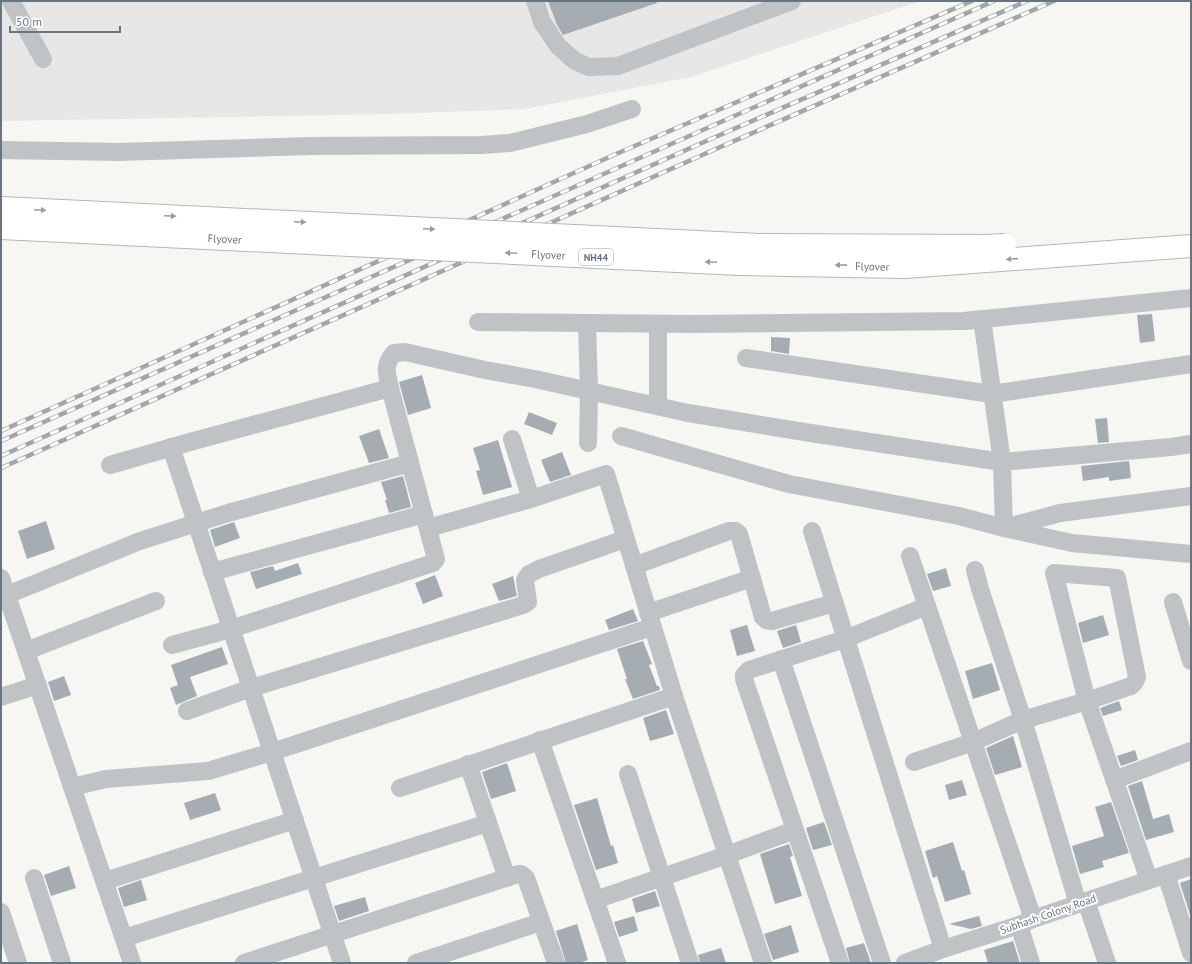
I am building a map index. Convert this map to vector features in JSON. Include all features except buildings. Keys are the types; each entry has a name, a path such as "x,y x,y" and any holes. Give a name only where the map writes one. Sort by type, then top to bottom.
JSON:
{"highway":[{"name":"Flyover","path":"1,208 759,246 985,246 1191,235"},
{"name":"Flyover","path":"1,228 739,264 906,267 1191,246"}],"street":[{"path":"11,1 43,59"},
{"path":"535,1 542,22 558,46 575,61 589,67 618,66 792,1"},
{"path":"1,150 119,152 310,146 481,145 510,143 587,124 632,109"},
{"path":"478,322 658,324 964,321 1191,298"},
{"path":"982,319 1002,462 1004,528"},
{"path":"587,323 589,391 588,443"},
{"path":"658,324 658,406"},
{"path":"172,645 231,629 433,563 436,559 390,388 386,367 388,360 394,353 405,352 688,413 1002,462 1191,444"},
{"path":"746,358 992,394 1191,364"},
{"path":"110,465 390,388"},
{"path":"621,436 789,484 959,516 1072,544 1191,554"},
{"path":"512,439 531,499"},
{"path":"171,447 342,963"},
{"path":"7,595 140,541 228,513 410,464"},
{"path":"212,572 426,521 531,499 606,474 674,696 763,963"},
{"path":"1004,528 1060,513 1191,496"},
{"path":"634,566 732,530 739,534 763,617 768,622 834,603"},
{"path":"812,531 943,949"},
{"path":"187,711 251,688 523,606 528,602 525,580 529,574 539,569 625,539"},
{"path":"910,556 973,742 1026,922 1031,963"},
{"path":"975,570 1082,902 1107,963"},
{"path":"914,762 973,742 1023,720 1087,701 1131,686 1137,677 1117,578 1054,573 1087,701 1149,880"},
{"path":"1,578 132,963"},
{"path":"72,787 106,779 208,771 272,752 650,620 752,578"},
{"path":"26,651 156,601"},
{"path":"1172,602 1191,661"},
{"path":"840,963 744,679 744,675 749,670 845,639 927,606"},
{"path":"781,659 882,963"},
{"path":"1,697 38,685"},
{"path":"400,788 674,696"},
{"path":"540,740 617,963"},
{"path":"1114,780 1191,751"},
{"path":"468,764 507,878"},
{"path":"628,774 690,963"},
{"path":"104,881 295,820"},
{"path":"124,938 488,823"},
{"path":"595,900 795,830"},
{"name":"Subhash Colony Road","path":"906,963 943,949 1191,866"},
{"path":"244,963 518,874 524,876 556,963"},
{"path":"1166,874 1191,952"},
{"path":"34,878 62,963"},
{"path":"1,912 18,963"},
{"path":"416,963 541,922"}],"shaded area":[{"path":"1,1 921,1 691,77 524,109 390,114 1,121"}],"railway":[{"path":"1,431 616,154 972,1"},
{"path":"1,441 994,1"},
{"path":"1,456 704,142 1027,1"},
{"path":"1,468 709,152 1054,1"}]}
